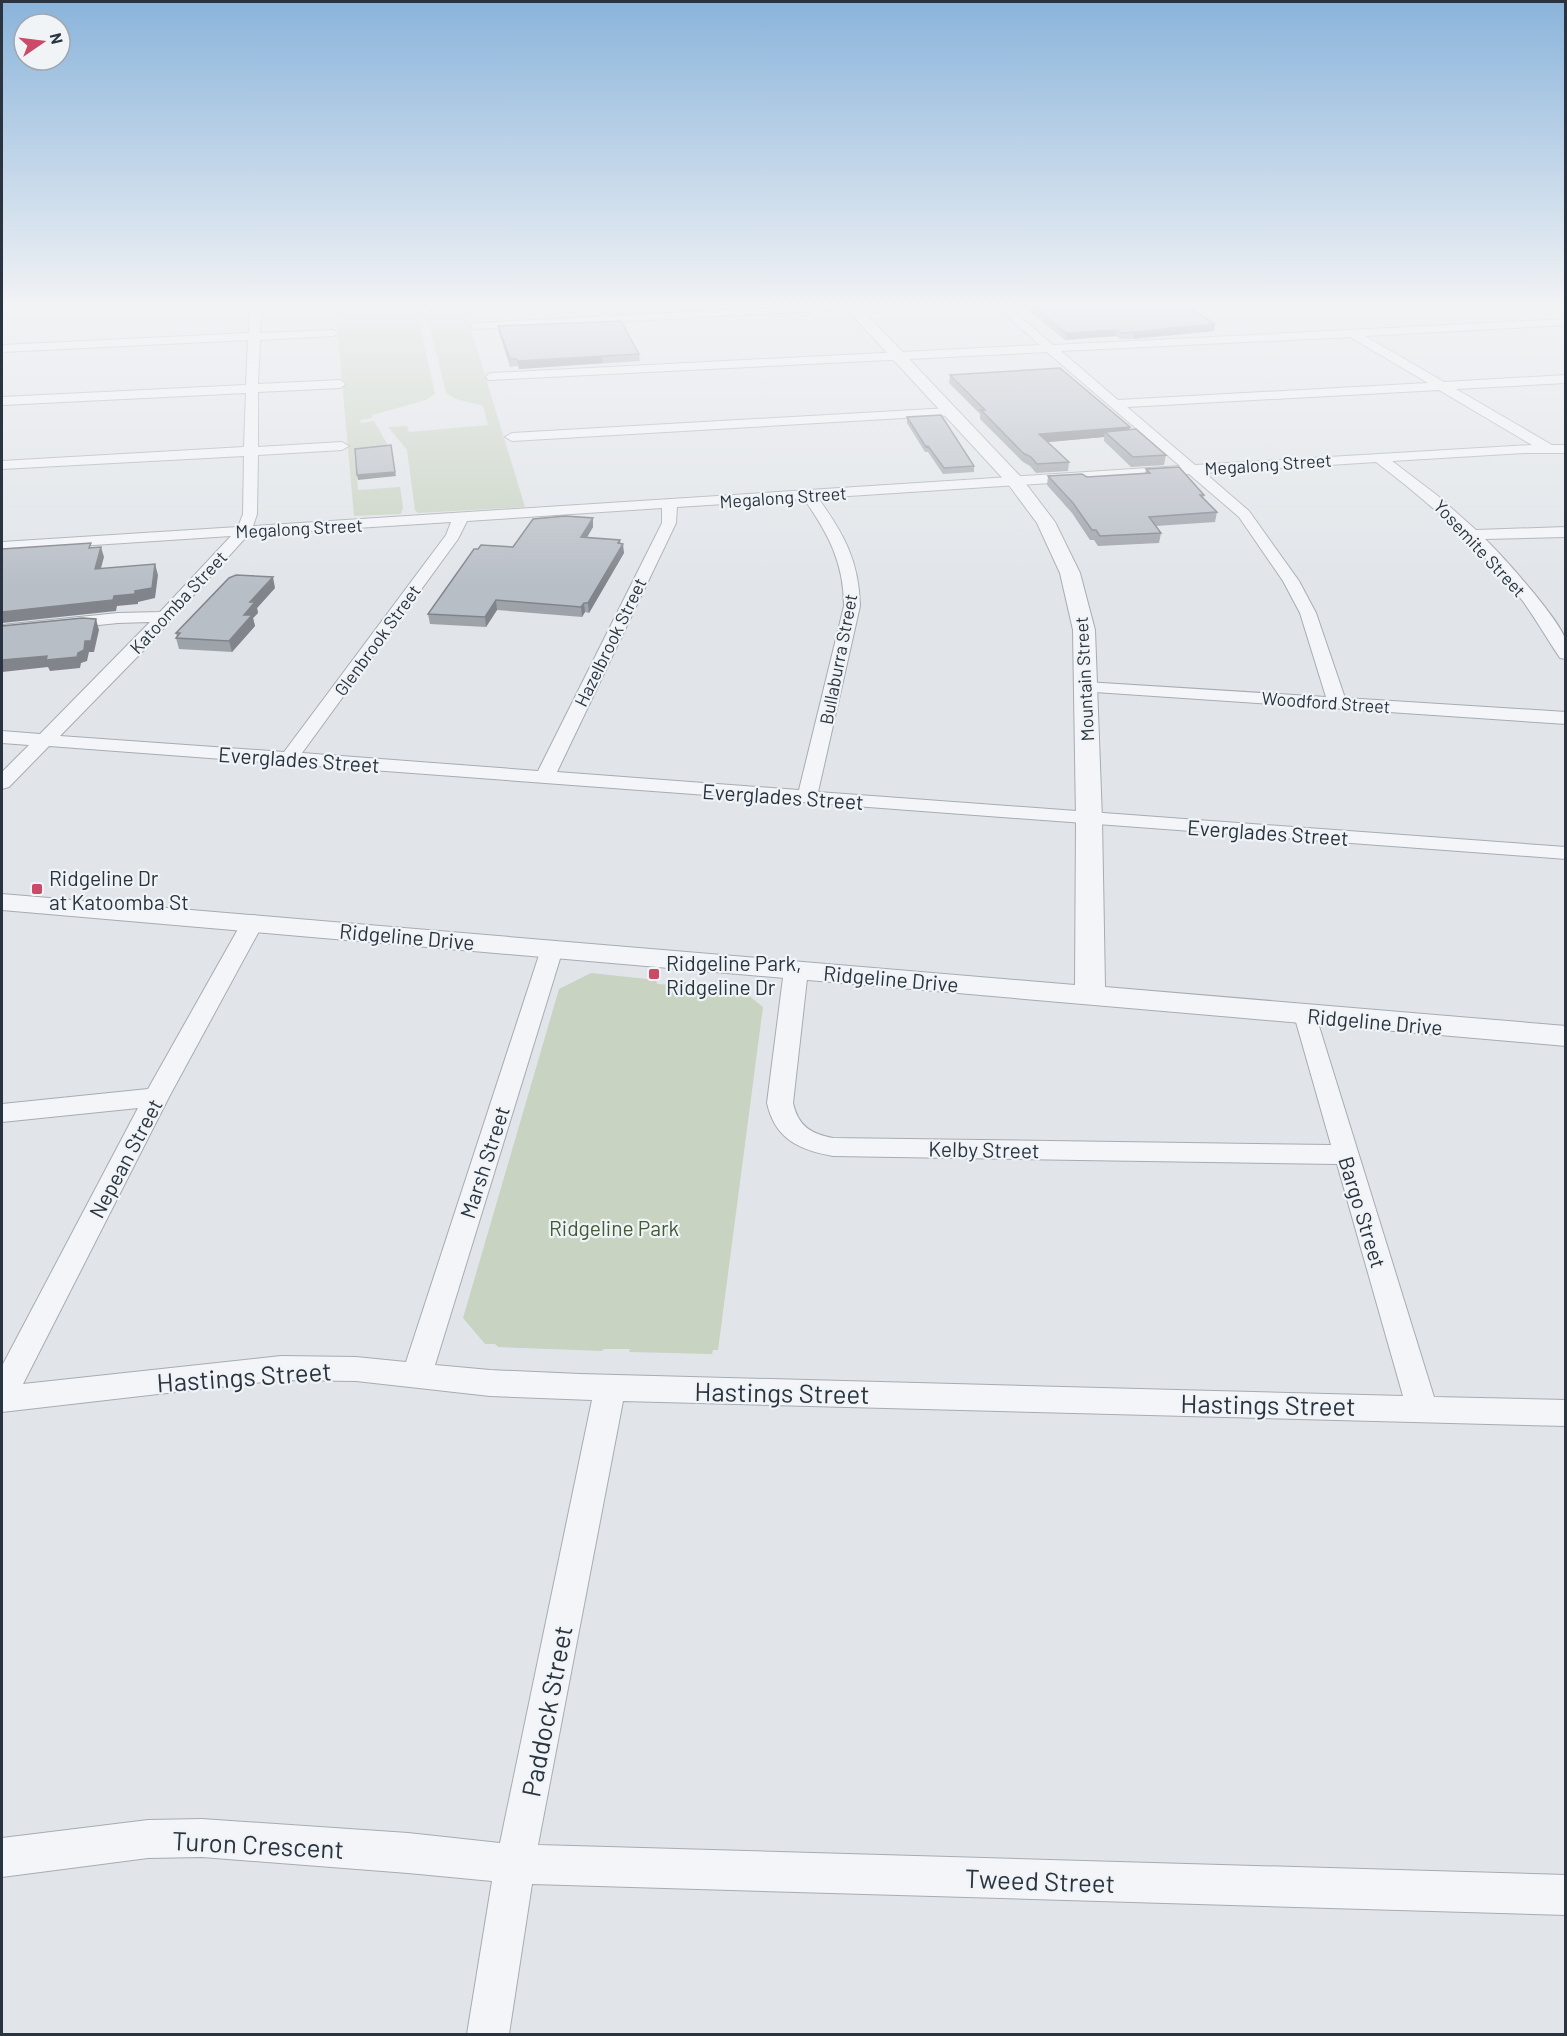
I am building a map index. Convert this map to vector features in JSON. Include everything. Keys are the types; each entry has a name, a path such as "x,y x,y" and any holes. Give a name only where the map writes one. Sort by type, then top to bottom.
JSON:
{"street":[{"path":"2,401 64,398"},
{"name":"Katoomba Street","path":"2,783 164,617 244,531 250,514 252,398"},
{"name":"Mountain Street","path":"936,398 1014,480 1046,522 1070,573 1084,630 1089,819 1090,994"},
{"path":"1108,398 1244,514 1291,582 1308,613 1337,703"},
{"path":"1115,404 1224,398"},
{"path":"1463,398 1549,448"},
{"path":"512,437 949,412"},
{"path":"2,465 342,446"},
{"name":"Megalong Street","path":"2,546 460,519 1014,480 1549,448 1566,449"},
{"name":"Yosemite Street","path":"1379,458 1435,499 1492,555 1535,608 1566,654"},
{"name":"Bullaburra Street","path":"807,797 852,606 853,586 840,542 808,495"},
{"name":"Hazelbrook Street","path":"544,778 669,523 670,505"},
{"name":"Glenbrook Street","path":"289,758 453,536 460,519"},
{"path":"1471,535 1566,532"},
{"path":"2,630 118,618 164,617"},
{"name":"Woodford Street","path":"1086,687 1566,718"},
{"name":"Everglades Street","path":"2,737 1566,853"},
{"name":"Ridgeline Drive","path":"2,902 1566,1036"},
{"name":"Nepean Street","path":"2,1397 156,1098 253,922"},
{"name":"Marsh Street","path":"417,1375 552,949"},
{"name":"Kelby Street","path":"796,970 780,1103 784,1123 792,1132 811,1143 833,1147 1346,1155"},
{"name":"Bargo Street","path":"1306,1015 1422,1408"},
{"path":"2,1113 156,1098"},
{"name":"Hastings Street","path":"2,1397 281,1368 357,1369 490,1383 610,1388 1566,1413"},
{"name":"Paddock Street","path":"488,2034 515,1864 610,1388"},
{"name":"Turon Crescent","path":"2,1858 148,1839 202,1838 515,1864"},
{"name":"Tweed Street","path":"515,1864 1566,1895"}],"green space":[{"path":"343,398 429,398 360,420 361,423 374,421 390,449 355,453 358,490 400,487 403,507 401,514 354,516"},
{"path":"454,398 492,398 525,507 418,513 415,510 407,450 388,427 407,426 409,432 488,425 483,406"},
{"name":"Ridgeline Park","path":"591,973 656,980 657,984 675,985 674,981 720,985 714,989 730,990 738,987 763,1007 718,1350 713,1350 712,1354 629,1352 630,1349 604,1349 602,1351 498,1347 495,1344 485,1344 463,1318 559,989"}],"building":[{"path":"973,398 1096,398 1130,427 1039,434 1069,462 1037,464 981,410 985,410"},
{"path":"941,415 974,466 944,468 928,446 926,447 907,417"},
{"path":"1136,429 1166,455 1133,457 1105,432"},
{"path":"391,445 395,472 357,475 355,449"},
{"path":"1179,467 1204,495 1200,495 1217,512 1149,517 1161,533 1100,536 1096,530 1092,530 1073,503 1048,476 1082,474 1087,477 1150,473 1146,469"},
{"path":"565,516 593,518 581,537 620,540 618,543 623,544 588,603 584,603 581,607 496,600 485,617 428,614 474,549 478,549 481,545 513,547 533,519"},
{"path":"91,543 89,548 101,547 95,569 155,564 152,588 135,591 135,594 114,596 113,600 2,612 2,549"},
{"path":"236,575 273,577 250,602 255,602 244,615 252,615 229,641 176,638 180,633 176,633 229,578"},
{"path":"82,618 96,619 91,641 85,641 84,650 78,653 77,657 46,660 47,656 2,660 2,626"}],"place":[{"name":"Ridgeline Dr at Katoomba St","path":"37,889"},
{"name":"Ridgeline Park, Ridgeline Dr","path":"654,974"}]}
